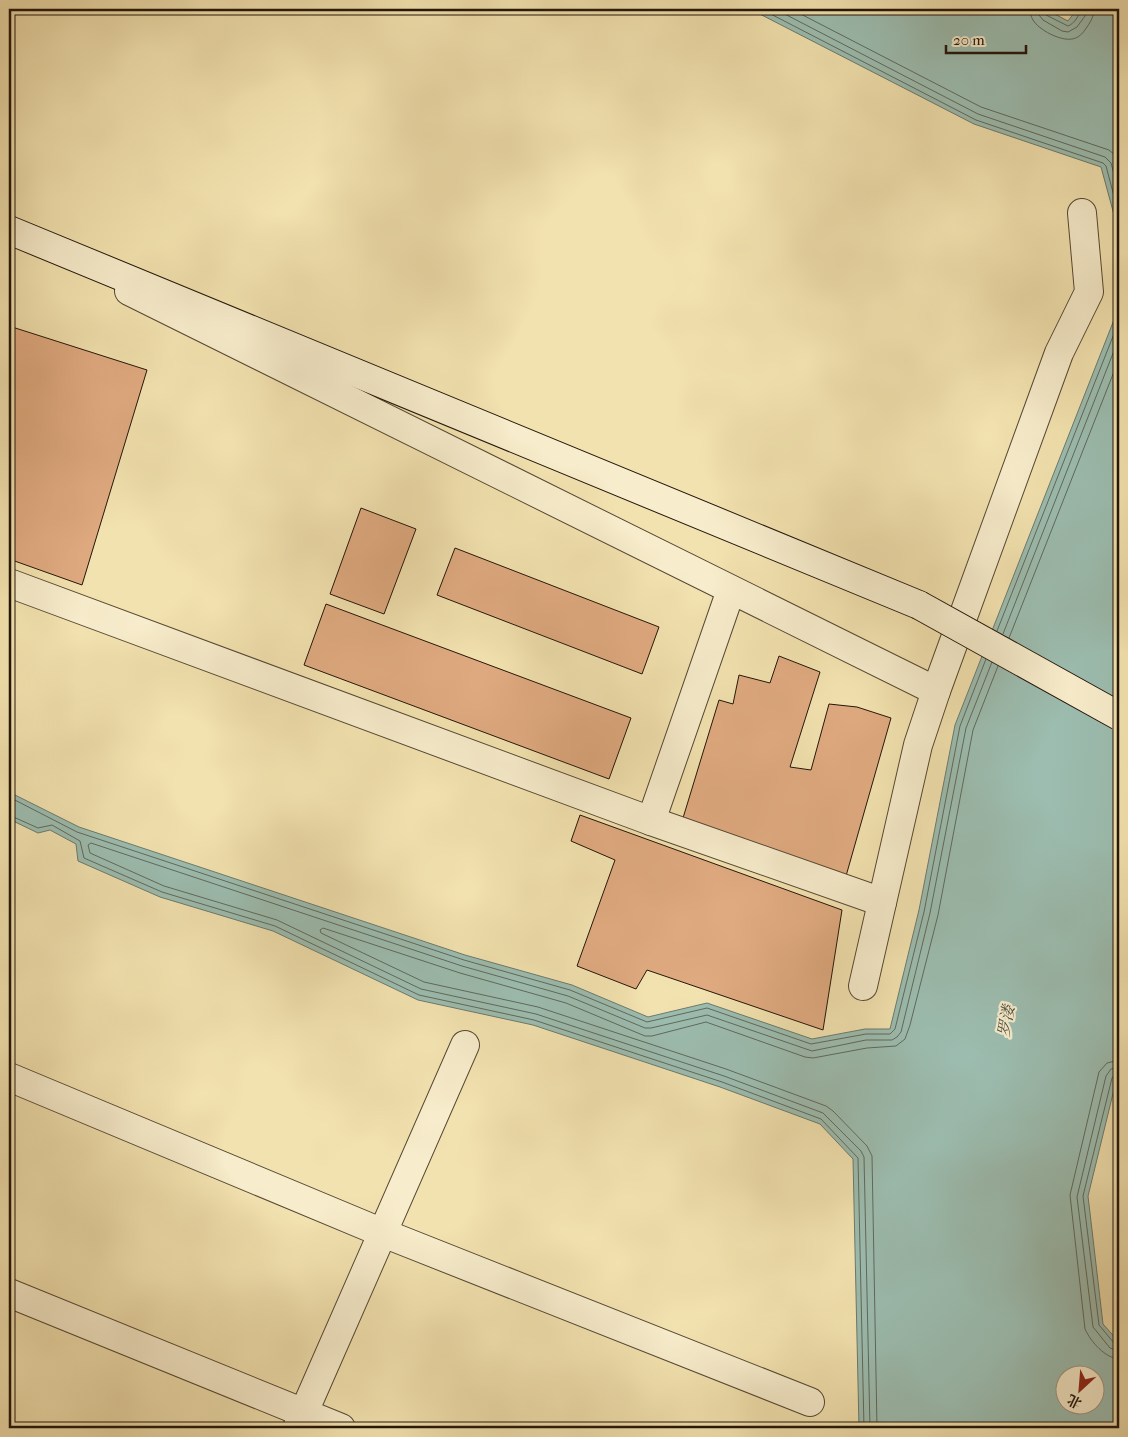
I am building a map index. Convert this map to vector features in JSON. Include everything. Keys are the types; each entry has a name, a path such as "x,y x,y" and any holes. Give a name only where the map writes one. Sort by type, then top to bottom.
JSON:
{"street":[{"path":"863,986 918,746 936,691 1059,353 1089,292 1082,213"},
{"path":"9,231 936,691"},
{"path":"9,231 919,605 1119,716"},
{"path":"9,583 651,821 882,902"},
{"path":"651,821 731,590"},
{"path":"301,1421 464,1045"},
{"path":"9,1077 383,1233 810,1402"},
{"path":"9,1293 301,1421 341,1428"}],"water":[{"path":"750,9 1045,9 1068,21 1077,9 1119,9 1119,233 1101,167 974,124"},
{"name":"罗溇","path":"1119,307 1119,1069 1088,1196 1103,1324 1119,1342 1119,1428 859,1428 853,1159 820,1124 720,1087 533,1025 418,1000 273,931 160,897 78,861 76,844 50,830 38,833 9,819 9,792 79,827 465,955 572,985 648,1017 707,1003 812,1039 865,1029 890,1029 919,910 955,725"}],"building":[{"path":"9,326 147,370 82,585 9,559"},
{"path":"361,508 416,529 384,614 330,594"},
{"path":"455,548 659,627 642,674 437,595"},
{"path":"326,604 631,718 609,779 304,665"},
{"path":"779,656 820,672 790,767 811,770 829,704 857,707 891,718 846,876 683,818 719,700 733,704 739,675 770,683"},
{"path":"580,815 842,910 823,1030 647,970 636,989 577,966 615,860 571,841"}]}
